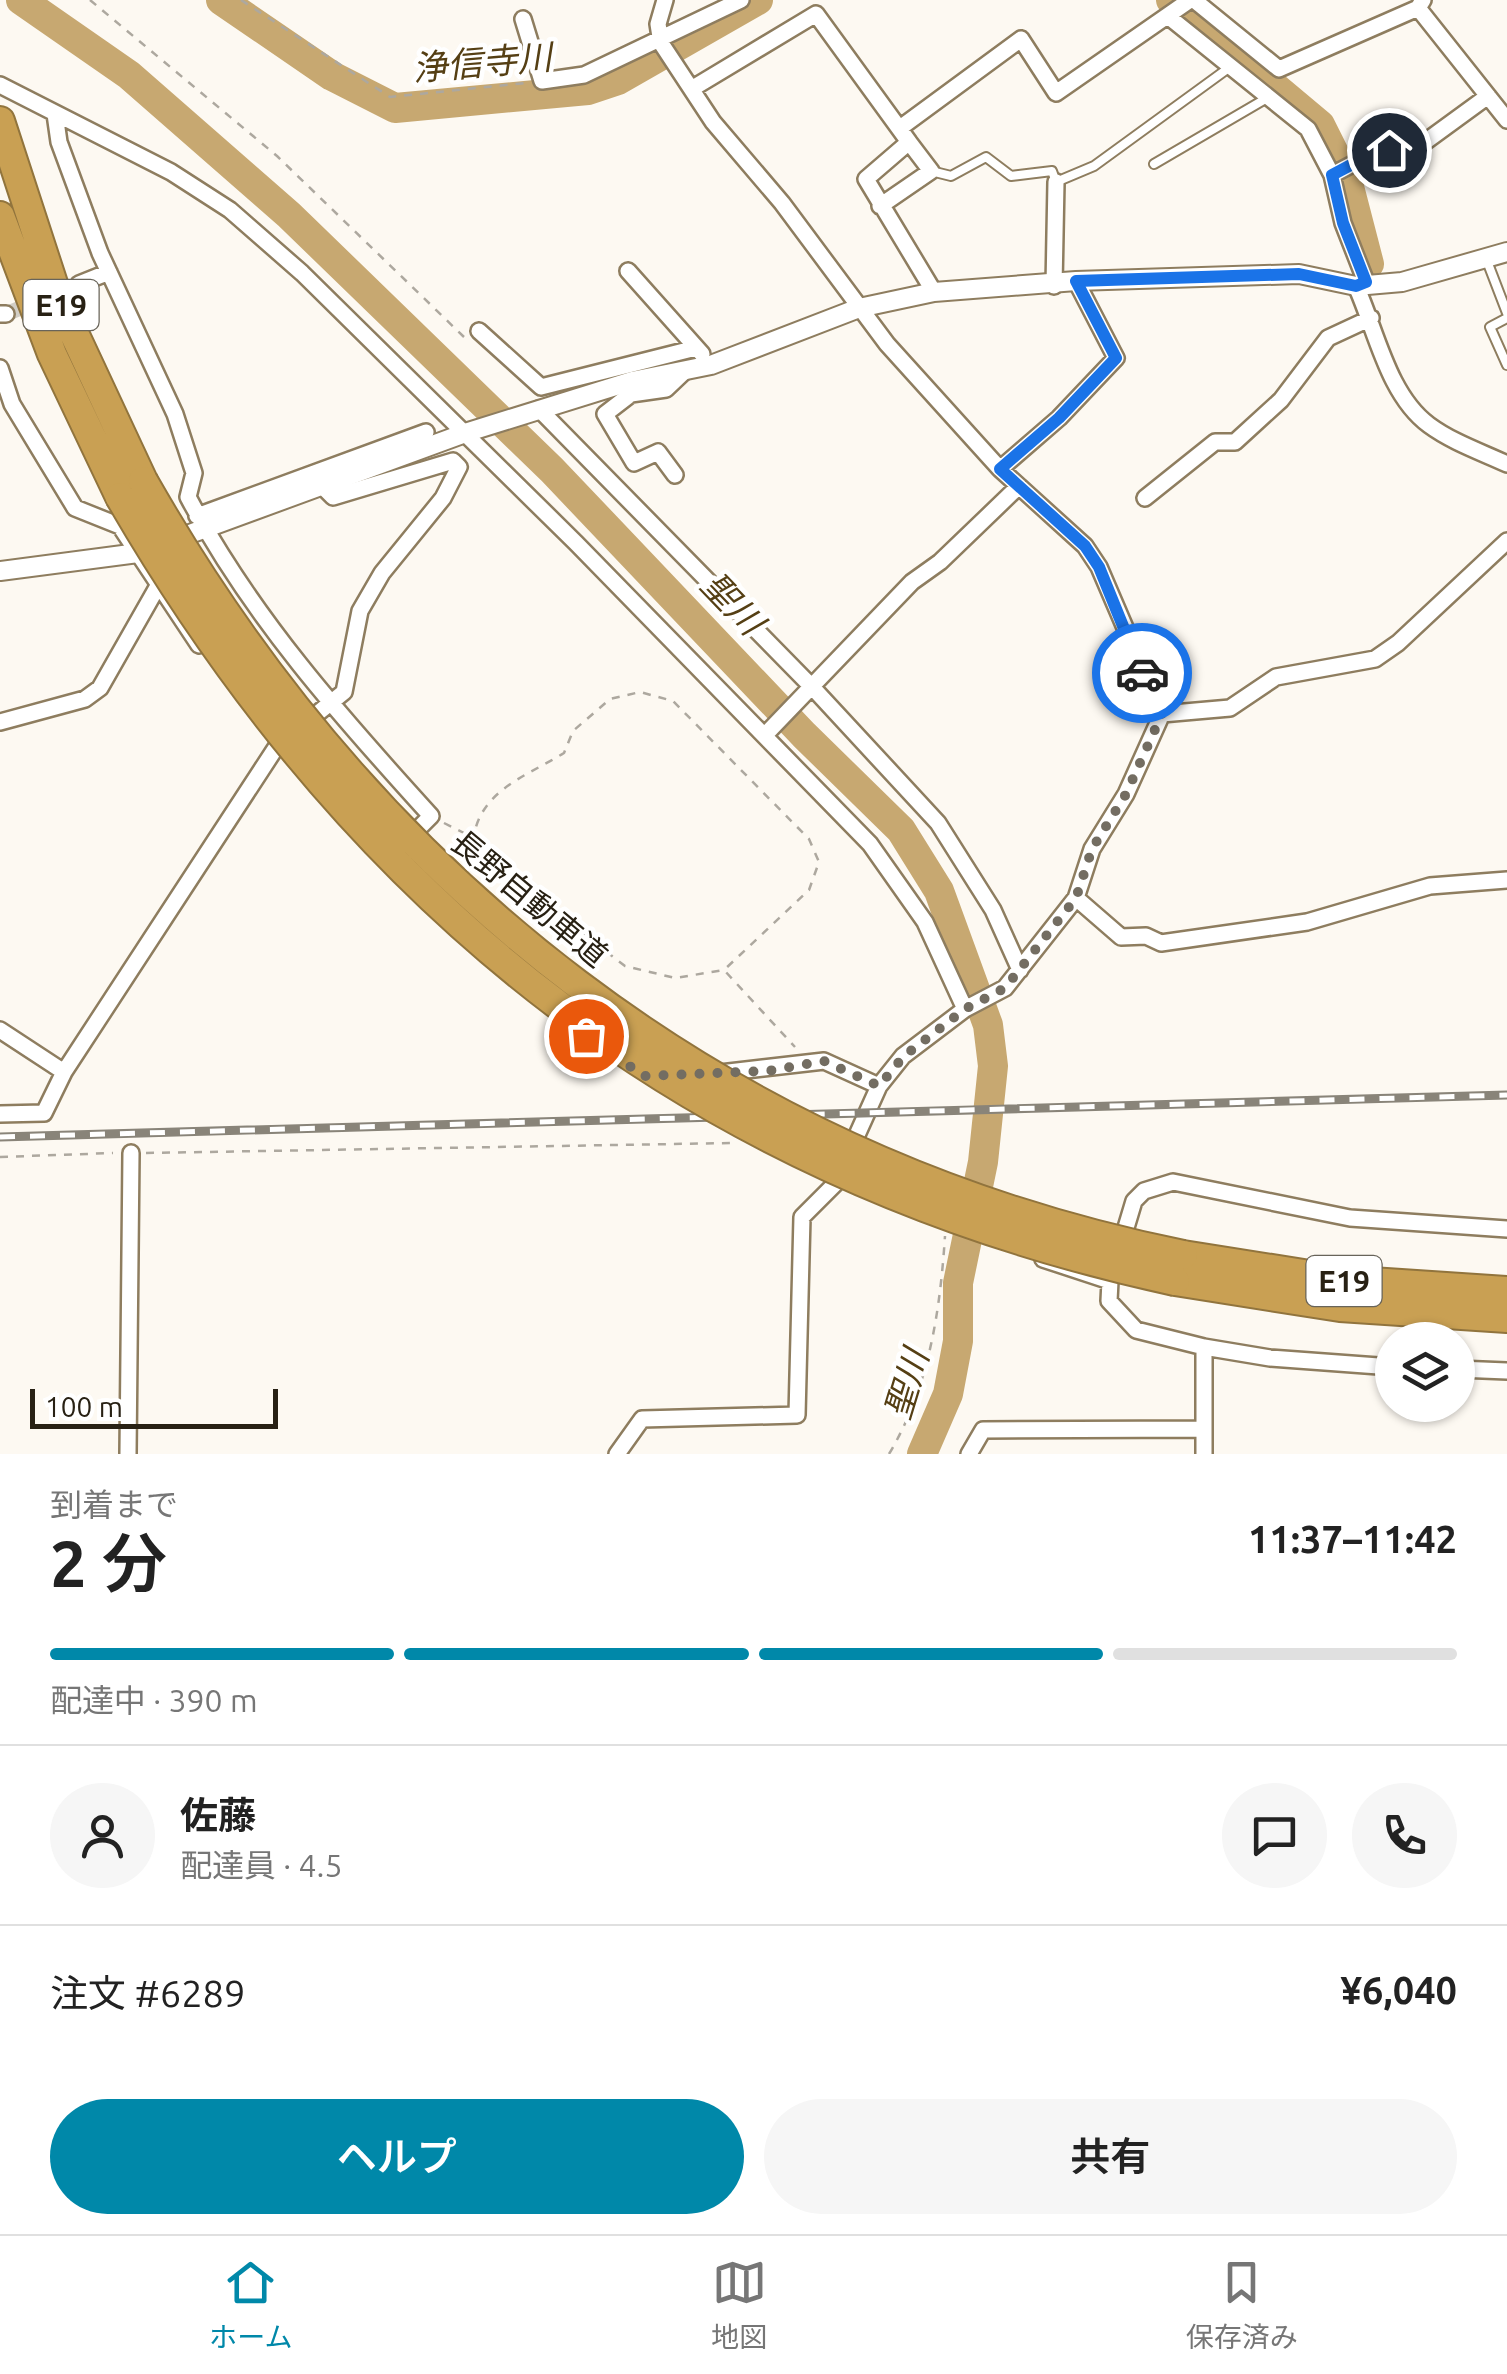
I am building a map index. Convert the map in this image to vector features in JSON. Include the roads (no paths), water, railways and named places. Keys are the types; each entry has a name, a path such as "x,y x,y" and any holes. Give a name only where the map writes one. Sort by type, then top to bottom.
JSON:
{"highway":[{"name":"長野自動車道","path":"0,120 58,299 132,489"},
{"name":"長野自動車道","path":"0,216 52,354 132,489 209,641 324,789 430,897 543,994 708,1104 836,1170 1007,1238 1179,1268 1340,1307 1507,1318"},
{"name":"長野自動車道","path":"1179,1268 1507,1291"}],"street":[{"path":"618,1454 642,1419 797,1415 802,1217 835,1184 879,1086 904,1056 965,1009 1005,988 1076,898 1092,849 1126,794 1162,714 1099,567 1085,546 1000,469 859,308 782,203 712,122 661,41 658,24 665,0"},
{"path":"523,19 542,81 584,76 741,0"},
{"path":"934,292 866,179 905,135 1021,39 1056,93 1191,1 1276,70"},
{"path":"1263,91 1276,70 1421,2 1507,120"},
{"path":"692,88 813,9 932,171 880,206"},
{"path":"1170,16 1308,129 1340,172 1343,223 1371,318 1386,363 1417,415 1440,432 1507,464"},
{"path":"0,84 171,172 230,210 302,273 870,844 925,922 965,1009"},
{"path":"1340,172 1379,150 1414,150 1488,96"},
{"path":"55,114 59,142 109,272 175,414 194,473 188,498 264,618 330,705 431,816 382,864"},
{"path":"1054,286 1056,182"},
{"path":"0,570 138,553 201,522 323,479 533,411 711,365 859,308 934,292 1054,286 1076,281 1299,274 1361,284 1402,282 1507,252"},
{"path":"628,271 711,365"},
{"path":"80,284 109,272"},
{"path":"1000,469 1059,418 1116,358 1076,281"},
{"path":"1145,498 1214,442 1234,442 1281,400 1328,338 1371,318"},
{"path":"474,337 541,387 696,348"},
{"path":"0,368 12,404 75,508 120,526 158,586 277,746 382,864 508,978 644,1076 768,1071 824,1061 879,1086"},
{"path":"676,474 658,452 634,463 605,414 631,394 666,389 686,370"},
{"path":"533,411 814,689 938,823 993,910 1020,970"},
{"path":"323,479 426,432"},
{"path":"0,1114 44,1113 64,1072 277,746 344,692 360,611 382,573 443,498 459,466 454,462 333,497 323,479"},
{"path":"765,735 814,689 912,582 940,562 1019,486"},
{"path":"1162,714 1230,708 1276,676 1375,659 1398,643 1507,541"},
{"path":"0,722 85,699 100,688 158,586"},
{"path":"1076,898 1122,937 1146,936 1160,942 1307,922 1430,886 1507,880"},
{"path":"0,1030 64,1072"},
{"path":"128,1454 131,1153"},
{"path":"1375,1366 1270,1358 1136,1330 1109,1301 1110,1281 1134,1201 1144,1192 1173,1182 1350,1218 1507,1229"},
{"path":"835,1184 951,1233 1110,1281"},
{"path":"1204,1347 1204,1454"},
{"path":"1475,1370 1507,1371"},
{"path":"969,1454 983,1430 1204,1428"}],"lane":[{"path":"932,171 951,176 986,157 1010,176 1052,171 1056,182 1094,166 1230,67"},
{"path":"1154,164 1263,91"},
{"path":"1486,259 1507,315 1490,327 1507,366"}],"waterway":[{"name":"聖川","path":"21,0 129,75 289,215 552,470 804,735 901,830 939,891 988,1025 993,1066 983,1162 958,1283 958,1341 948,1394 922,1454"},
{"name":"浄信寺川","path":"221,0 332,76 395,108 588,90 618,80 758,0"},
{"name":"浄信寺川","path":"1171,0 1320,125 1347,179 1369,264"}],"tunnel":[{"path":"6,314 79,284"}],"railway":[{"path":"0,1137 1507,1095"}]}
